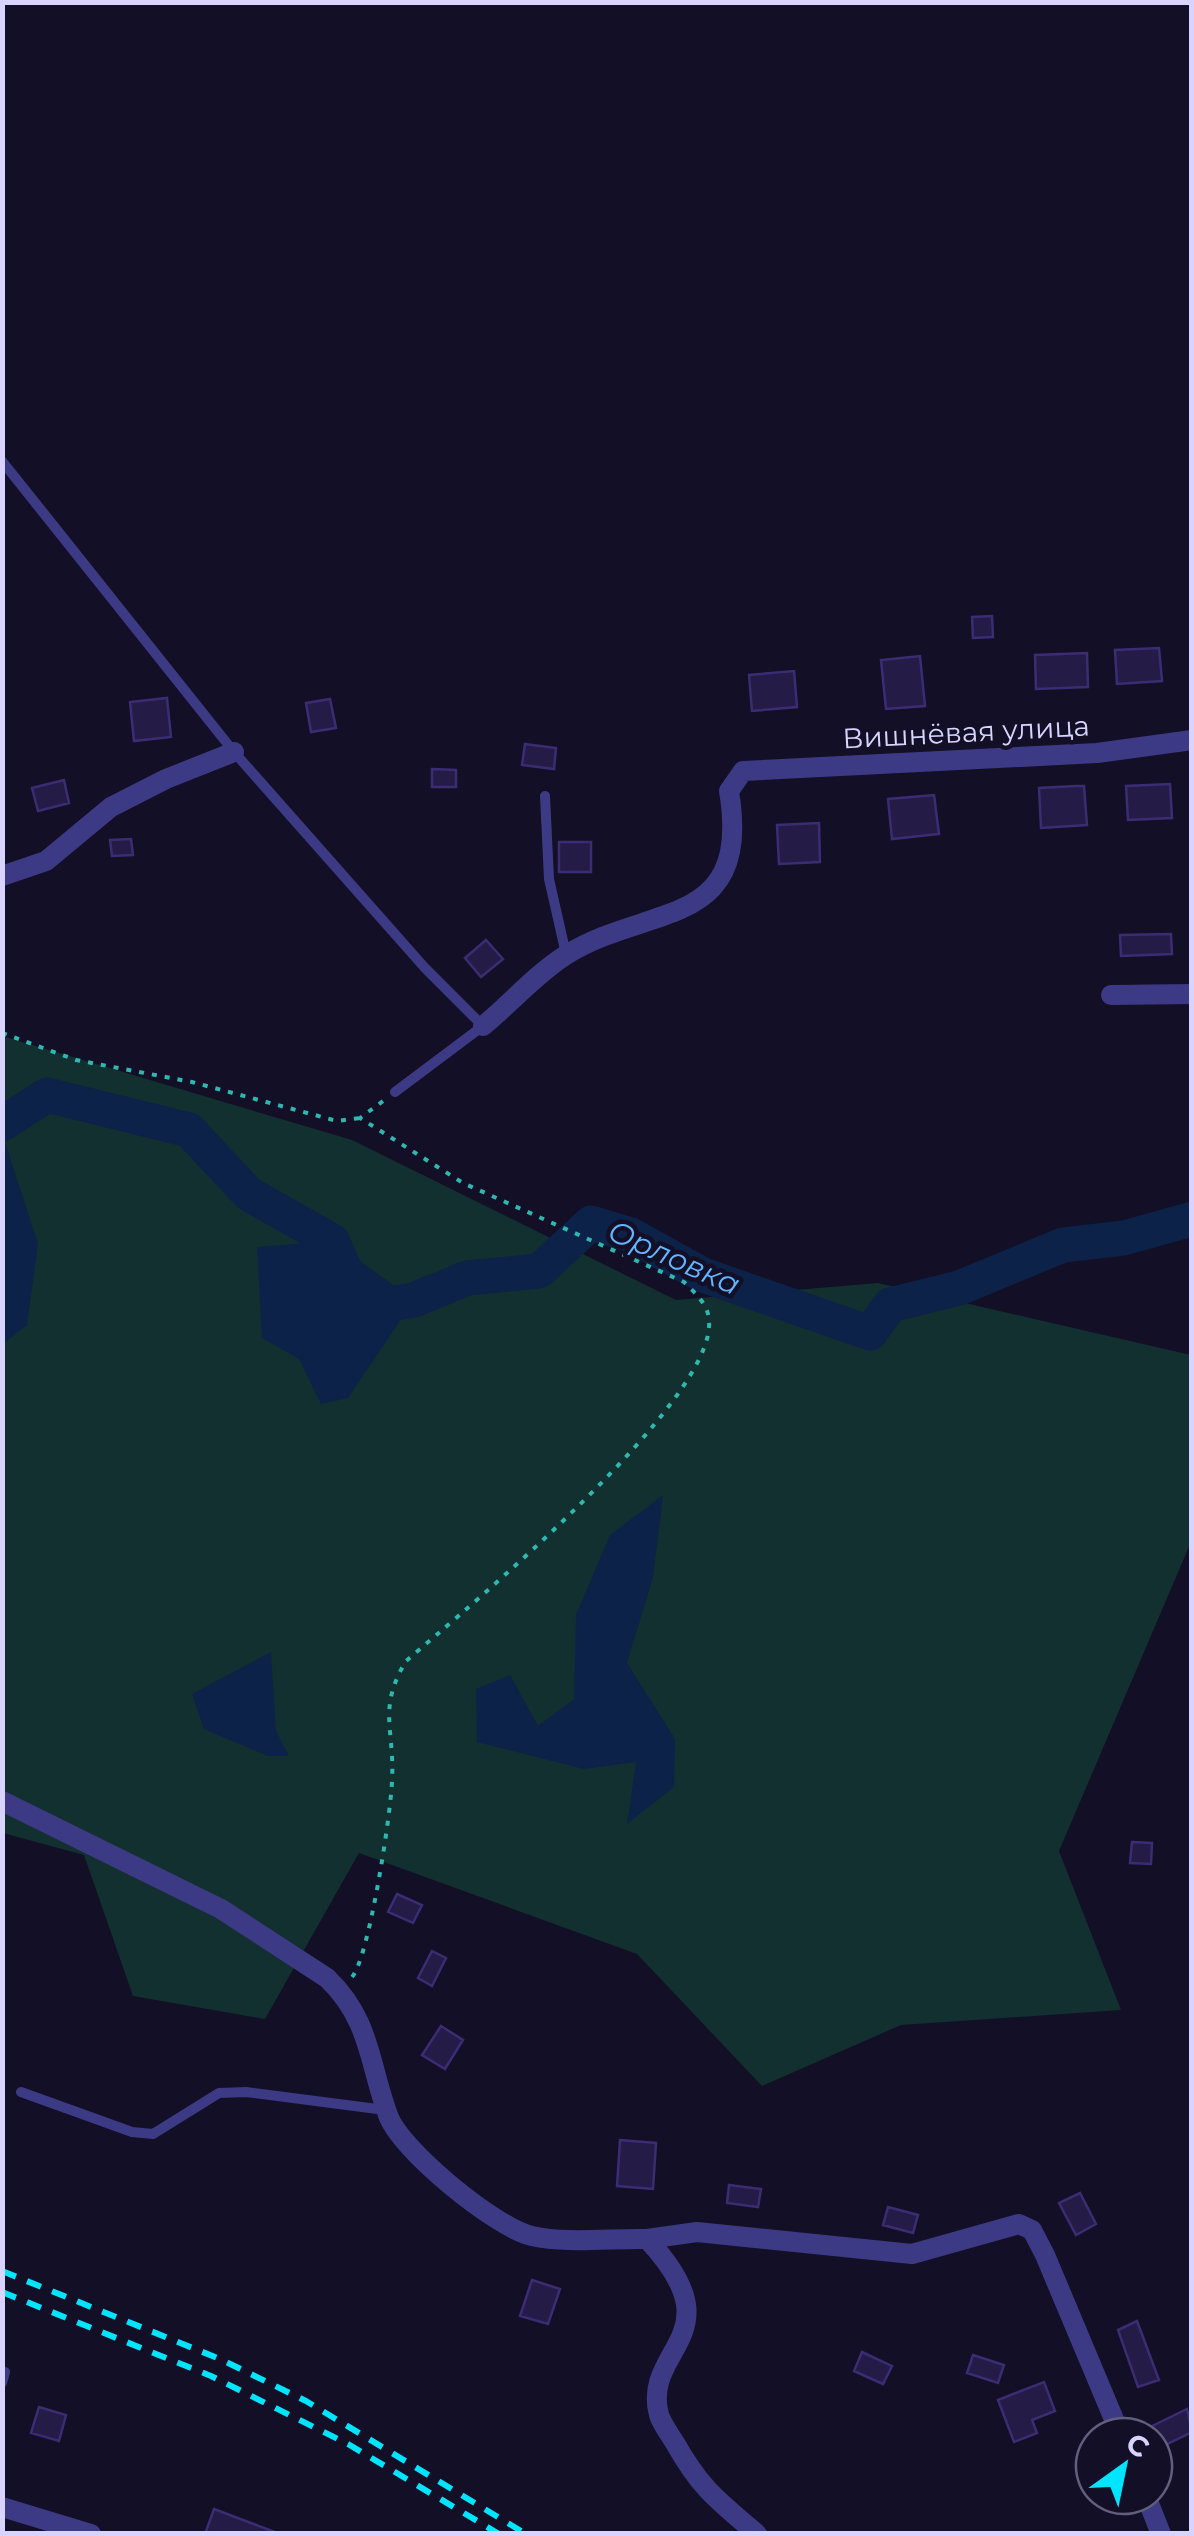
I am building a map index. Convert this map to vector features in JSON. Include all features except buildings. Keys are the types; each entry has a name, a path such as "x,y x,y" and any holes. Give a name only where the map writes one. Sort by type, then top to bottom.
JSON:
{"street":[{"name":"Вишнёвая улица","path":"566,954 655,920 718,884 729,862 735,826 729,790 743,772 1097,752 1192,740"},
{"path":"2,876 46,861 111,807 234,752"},
{"path":"483,1026 566,954"},
{"path":"1110,996 1192,994"},
{"path":"2,1800 221,1909 340,1990 364,2032 386,2110 418,2160 530,2236 647,2239 697,2232 912,2254 1018,2224 1032,2230 1046,2255 1113,2416"},
{"path":"647,2239 662,2256 689,2306 686,2328 661,2385 659,2415 699,2485 757,2534"},
{"path":"2,2508 91,2534"}],"lane":[{"path":"2,460 234,752 435,979 483,1026 396,1092"},
{"path":"545,796 550,880 566,954"},
{"path":"22,2092 132,2132 152,2134 219,2094 246,2092 386,2110"}],"path":[{"path":"2,1032 76,1060 192,1082 338,1121 360,1118 396,1092"},
{"path":"340,1990 362,1962 388,1826 393,1778 390,1688 406,1660 546,1534 649,1432 686,1385 704,1348 709,1320 701,1298 684,1282 463,1183 360,1118"}],"green space":[{"path":"2,1036 352,1140 676,1300 878,1283 1191,1355 1191,1542 1059,1851 1121,2010 901,2025 762,2086 637,1954 359,1853 265,2019 133,1996 84,1855 3,1833"}],"water":[{"path":"3,1136 38,1244 27,1325 3,1344"},
{"path":"332,1241 414,1300 348,1398 321,1404 299,1359 262,1338 257,1247"},
{"path":"663,1495 653,1577 627,1663 675,1739 674,1787 627,1824 636,1762 584,1769 477,1742 476,1689 510,1675 538,1726 574,1699 576,1615 610,1535"},
{"path":"271,1652 276,1731 289,1756 268,1756 204,1729 192,1694"}],"waterway":[{"name":"Орловка","path":"2,1124 47,1095 189,1130 249,1194 332,1241 362,1308 414,1300 467,1278 539,1271 591,1223 631,1235 703,1275 870,1333 890,1305 959,1288 1063,1245 1124,1238 1192,1219"}],"railway":[{"path":"2,2271 220,2359 306,2401 526,2534"},
{"path":"2,2292 211,2376 348,2444 499,2534"}]}
